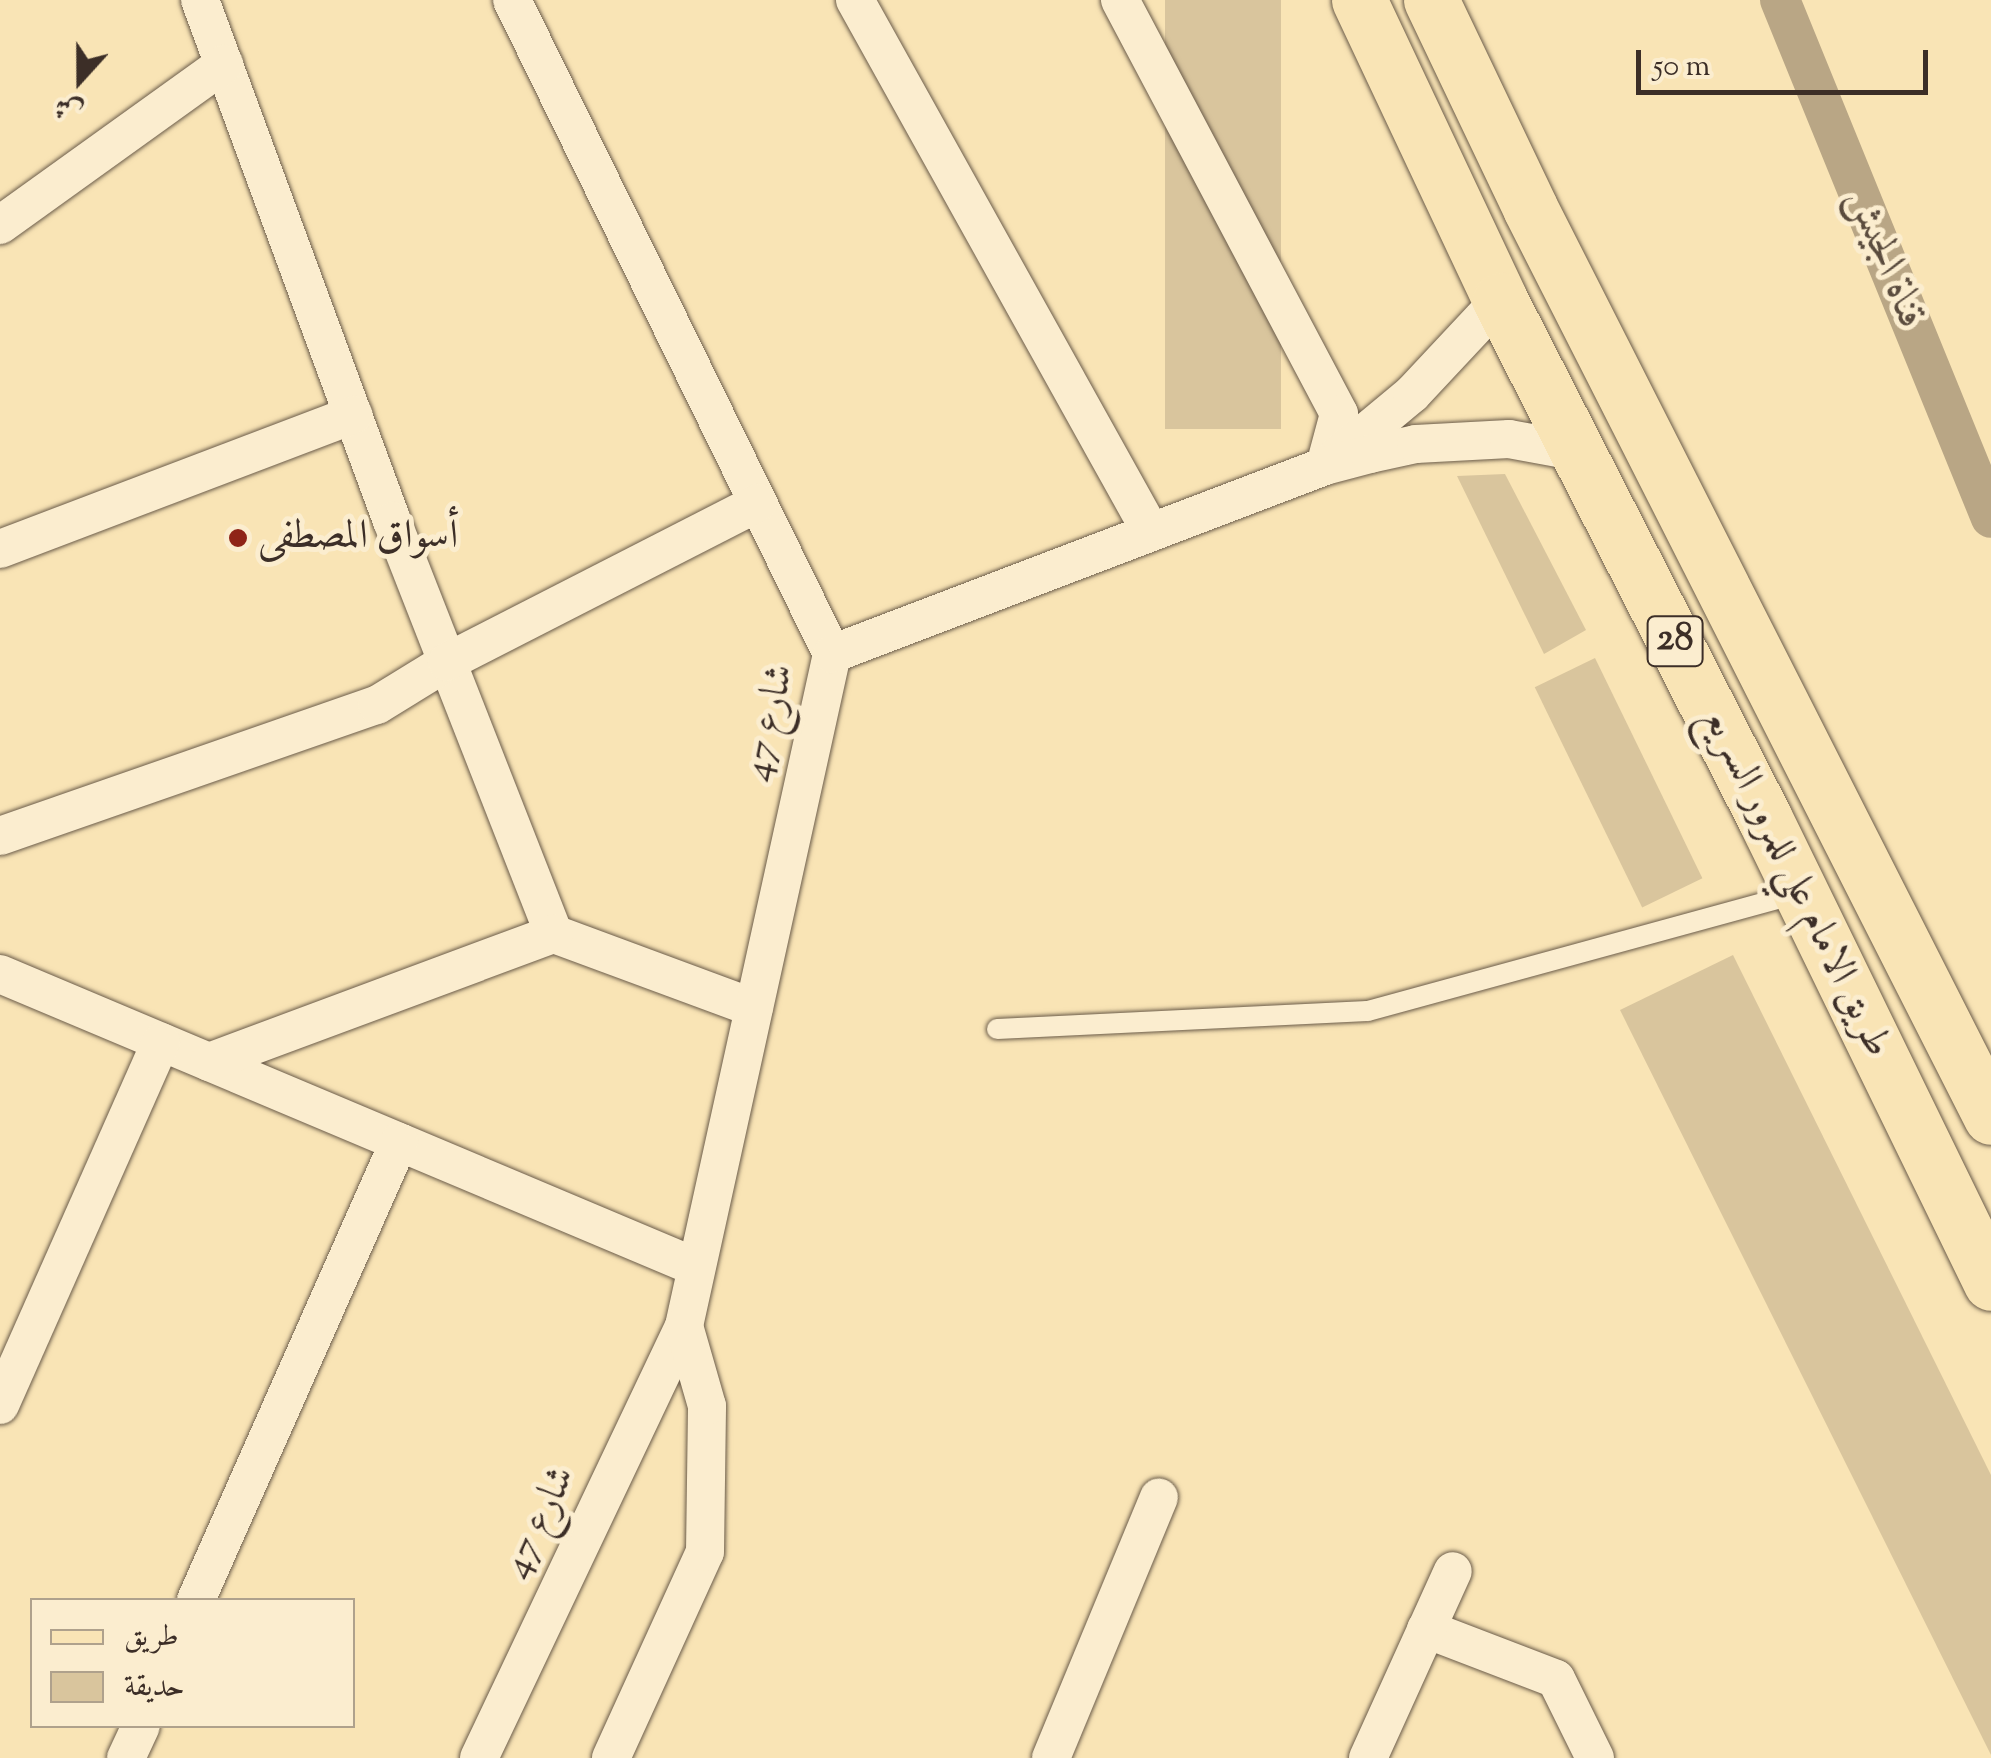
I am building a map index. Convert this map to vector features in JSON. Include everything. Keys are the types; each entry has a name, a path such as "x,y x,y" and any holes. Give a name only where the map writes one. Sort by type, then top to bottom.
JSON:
{"main road":[{"name":"طريق الامام علي للمرور السريع","path":"1359,0 1500,300 1800,892 1991,1283"},
{"name":"طريق الامام علي للمرور السريع","path":"1431,0 1530,208 1991,1118"}],"street":[{"path":"200,0 353,415 554,934"},
{"path":"512,0 832,654"},
{"path":"855,0 1151,532"},
{"path":"1120,0 1339,414 1325,466"},
{"path":"0,224 224,64"},
{"path":"1325,466 1412,394 1500,300"},
{"path":"0,550 353,415"},
{"path":"1325,466 1416,444 1462,440 1508,439 1580,452"},
{"name":"شارع 47","path":"479,1758 684,1326 832,654 1325,466"},
{"path":"0,836 377,705 447,662 758,503"},
{"path":"209,1062 554,934 754,1008"},
{"path":"0,974 696,1267"},
{"path":"0,1405 161,1042"},
{"path":"197,1598 399,1142"},
{"name":"شارع 47","path":"611,1758 705,1552 707,1406 684,1326"},
{"path":"1051,1758 1159,1497"},
{"path":"1368,1758 1453,1571"},
{"path":"1426,1630 1556,1679 1595,1758"},
{"path":"126,1758 140,1728"}],"lane":[{"path":"998,1029 1368,1011 1800,892"}],"green space":[{"path":"1165,0 1281,0 1281,429 1165,429"},
{"path":"1505,474 1586,630 1544,654 1457,476"},
{"path":"1595,658 1702,878 1642,908 1535,687"},
{"path":"1733,955 1991,1475 1991,1755 1620,1010"}],"waterway":[{"name":"قناة الجيش","path":"1780,0 1991,518"}],"place":[{"name":"أسواق المصطفى","path":"238,538"}]}
